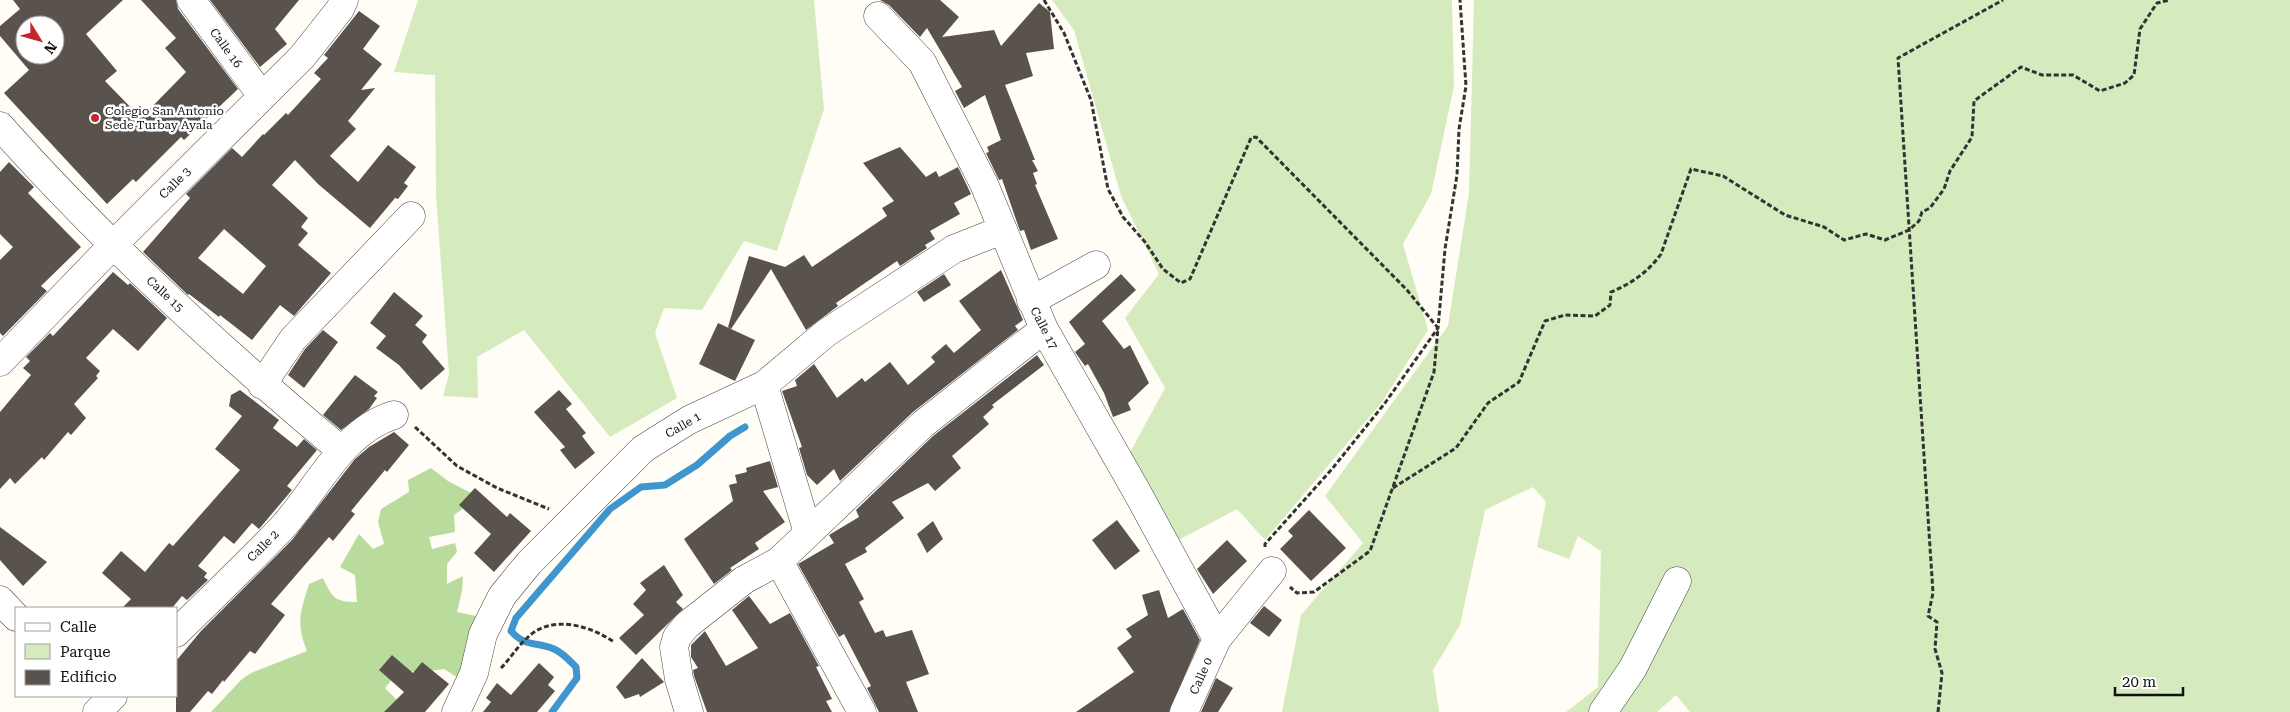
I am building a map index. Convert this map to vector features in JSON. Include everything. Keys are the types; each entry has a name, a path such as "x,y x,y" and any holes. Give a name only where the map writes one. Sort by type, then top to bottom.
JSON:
{"street":[{"name":"Calle 16","path":"191,0 262,96"},
{"name":"Calle 3","path":"0,362 113,244 302,57 340,9 344,0"},
{"name":"Calle 17","path":"878,16 922,62 984,184 1044,329 1137,492 1217,639"},
{"name":"Calle 15","path":"0,126 40,170 113,244 262,385 342,451"},
{"path":"262,385 294,339 411,216"},
{"name":"Calle 1","path":"456,712 474,673 483,634 502,596 529,563 643,449 689,420 764,385 826,333 954,249 1002,230"},
{"path":"1031,301 1096,265"},
{"path":"689,712 675,660 674,648 677,637 686,625 744,580 779,562 923,424 1044,329"},
{"path":"764,385 808,533"},
{"name":"Calle 2","path":"178,631 281,528 342,451 377,420 394,415"},
{"path":"779,562 862,712"},
{"name":"Calle 0","path":"1184,712 1217,639 1272,571"},
{"path":"1603,712 1633,668 1677,582"},
{"path":"0,600 15,616"}],"path":[{"path":"1044,0 1064,33 1090,100 1108,189 1123,217 1145,242 1163,269 1181,283 1190,279 1251,138 1256,137 1407,290 1438,328"},
{"path":"1438,328 1385,403 1338,462 1265,544 1264,550 1272,571 1297,593 1314,592 1370,551 1434,372 1446,249 1457,176 1459,129 1466,86 1460,0"},
{"path":"1938,712 1942,673 1935,648 1937,622 1928,616 1933,593 1898,58 2003,0"},
{"path":"1392,489 1456,448 1488,403 1519,382 1545,321 1565,315 1596,316 1610,305 1611,292 1626,286 1654,263 1661,254 1691,170 1723,176 1785,215 1824,227 1844,240 1866,234 1885,240 1909,230 1919,220 1922,212 1930,208 1944,189 1950,170 1972,137 1974,101 2021,68 2042,75 2073,75 2100,91 2125,83 2134,75 2140,29 2157,3 2170,0"},
{"path":"394,415 405,418 457,466 497,488 572,520"},
{"path":"519,647 539,628 552,625 588,627 614,642"}],"green space":[{"path":"418,0 814,0 824,109 777,251 744,241 702,310 664,308 655,333 677,398 610,437 524,330 477,357 478,398 443,396 449,374 436,195 435,75 394,72"},
{"path":"1052,0 1452,0 1454,86 1431,194 1403,244 1428,330 1382,402 1265,540 1237,509 1175,542 1127,458 1165,388 1125,318 1159,274 1121,196 1074,30"},
{"path":"1474,0 2290,0 2290,712 1690,712 1676,695 1657,712 1566,712 1598,687 1601,551 1578,536 1569,559 1537,547 1546,502 1533,487 1485,510 1460,625 1433,670 1439,712 1282,712 1301,615 1363,543 1325,496 1448,326 1469,193"},
{"path":"431,468 448,481 471,493 464,508 454,515 455,532 429,537 432,549 455,543 457,552 447,564 447,584 463,576 457,612 481,617 458,678 444,669 398,672 385,688 400,703 396,712 211,712 241,680 251,673 307,651 301,632 300,618 309,584 323,578 335,597 343,601 357,602 355,575 340,567 359,534 373,549 384,544 378,522 381,509 409,492 408,480"}],"building":[{"name":"Colegio San Antonio Sede Turbay Ayala","path":"13,0 123,0 86,34 117,71 105,81 141,118 186,72 165,48 176,38 141,0 176,0 178,9 238,89 184,140 181,137 136,182 133,179 107,204 4,93 29,70 25,65 65,65 65,15 15,15 15,54 0,36 0,26 20,9"},
{"path":"210,0 299,0 275,29 287,44 260,67"},
{"path":"880,0 940,0 959,17 942,37 994,30 1001,46 1039,3 1050,12 1054,49 1026,53 1033,76 1005,85 1035,160 1032,160 1038,171 1033,173 1037,184 1035,185 1058,239 1031,250 1024,230 1020,231 1002,179 999,180 986,153 989,152 987,147 1001,140 985,95 964,108 955,91 962,87 927,28 920,37 889,5"},
{"path":"359,11 380,26 363,49 382,64 361,90 375,88 348,121 356,129 330,156 358,182 388,145 416,167 404,183 408,186 398,199 395,198 370,228 318,184 295,160 272,185 308,218 301,227 308,233 298,245 331,273 294,316 280,305 252,340 220,315 219,317 188,295 143,252 190,198 186,194 232,148 242,157 286,113 288,115 321,79 314,73 328,58 324,55","holes":["224,229 266,266 243,294 198,258"]},
{"path":"900,147 926,177 936,171 939,177 958,167 971,194 954,203 960,214 930,231 935,239 925,245 927,248 900,266 897,261 836,303 838,306 806,330 771,269 731,329 728,327 749,256 785,267 804,255 812,267 887,216 882,208 894,201 863,163"},
{"path":"9,162 34,187 28,193 81,247 41,286 47,291 3,336 0,333 0,260 13,247 0,234 0,172"},
{"path":"1001,270 1023,320 1015,326 1018,330 913,412 840,481 834,469 817,485 807,475 799,448 802,447 782,391 797,386 795,380 814,364 837,398 862,378 865,382 890,362 908,385 935,362 931,357 946,344 954,353 981,330 959,301"},
{"path":"113,272 128,285 130,283 167,318 138,351 113,329 86,358 100,371 96,376 98,378 74,404 86,418 71,435 68,432 44,460 42,457 15,484 10,478 0,489 0,412 31,375 23,368 30,361 26,357 50,333 53,336"},
{"path":"944,274 951,285 924,302 917,292"},
{"path":"1121,274 1136,290 1102,321 1124,349 1130,345 1149,383 1128,403 1131,410 1113,417 1104,393 1088,364 1085,366 1075,352 1085,344 1069,322"},
{"path":"394,292 423,316 415,325 427,335 422,342 445,369 421,390 399,365 376,348 386,336 370,323"},
{"path":"718,323 755,340 735,381 699,364"},
{"path":"323,330 338,342 304,388 288,375 305,349"},
{"path":"1037,355 1044,365 992,405 994,407 983,417 989,424 952,456 961,468 935,491 928,483 892,502 904,518 865,548 867,552 845,564 864,599 859,602 875,633 883,630 886,637 912,630 929,674 906,682 918,712 879,712 867,688 871,686 844,634 839,637 798,564 834,543 829,535 859,517 856,510 933,436"},
{"path":"355,375 378,392 374,396 377,398 369,409 341,430 323,415"},
{"path":"240,390 279,420 273,428 297,447 304,439 317,450 287,486 292,490 259,529 252,523 234,544 224,536 198,566 207,573 204,577 208,580 187,600 182,596 173,607 123,607 131,599 102,573 121,551 145,572 169,543 173,546 240,470 215,449 242,416 229,406 231,395"},
{"path":"559,390 572,404 566,409 586,433 582,436 595,453 575,469 560,450 565,447 534,412"},
{"path":"394,432 409,445 387,472 385,470 351,511 355,514 333,541 329,537 271,604 285,615 255,654 250,651 224,682 223,680 212,694 208,691 190,712 176,712 178,659 201,631 292,540 355,459 369,447"},
{"path":"770,461 778,487 763,491 785,522 755,543 759,549 730,568 732,570 714,584 684,539 733,501 729,485 737,483 735,475 747,472 746,468"},
{"path":"475,488 507,517 510,513 531,531 494,572 474,553 491,534 459,505"},
{"path":"1309,510 1346,548 1311,581 1280,549 1293,536 1288,531"},
{"path":"1117,520 1140,551 1115,570 1092,540"},
{"path":"933,521 943,539 927,553 917,534"},
{"path":"0,527 47,562 23,586 0,560"},
{"path":"1227,540 1247,561 1213,594 1197,569"},
{"path":"664,565 683,595 676,602 683,609 636,655 619,638 644,615 633,604 646,590 640,583"},
{"path":"1159,590 1168,618 1183,609 1200,640 1169,712 1076,712 1134,672 1117,648 1132,637 1126,629 1148,615 1142,595"},
{"path":"749,596 770,624 790,613 819,666 816,667 832,699 826,701 832,712 707,712 694,676 693,670 698,668 691,657 691,645 705,631 726,666 758,648 732,610"},
{"path":"1264,606 1282,620 1269,637 1250,623"},
{"path":"392,655 413,673 422,662 449,684 425,712 384,712 404,692 379,670"},
{"path":"642,658 664,682 640,697 639,694 625,699 616,687"},
{"path":"539,663 554,677 548,685 555,691 537,712 483,712 491,702 486,698 497,683 511,695"},
{"path":"1216,678 1233,688 1218,712 1201,712"}],"waterway":[{"path":"552,712 577,678 576,667 557,651 526,642 516,636 511,631 516,618 610,509 641,487 665,485 697,465 730,436 745,427"}],"place":[{"name":"Colegio San Antonio Sede Turbay Ayala","path":"95,118"}]}
